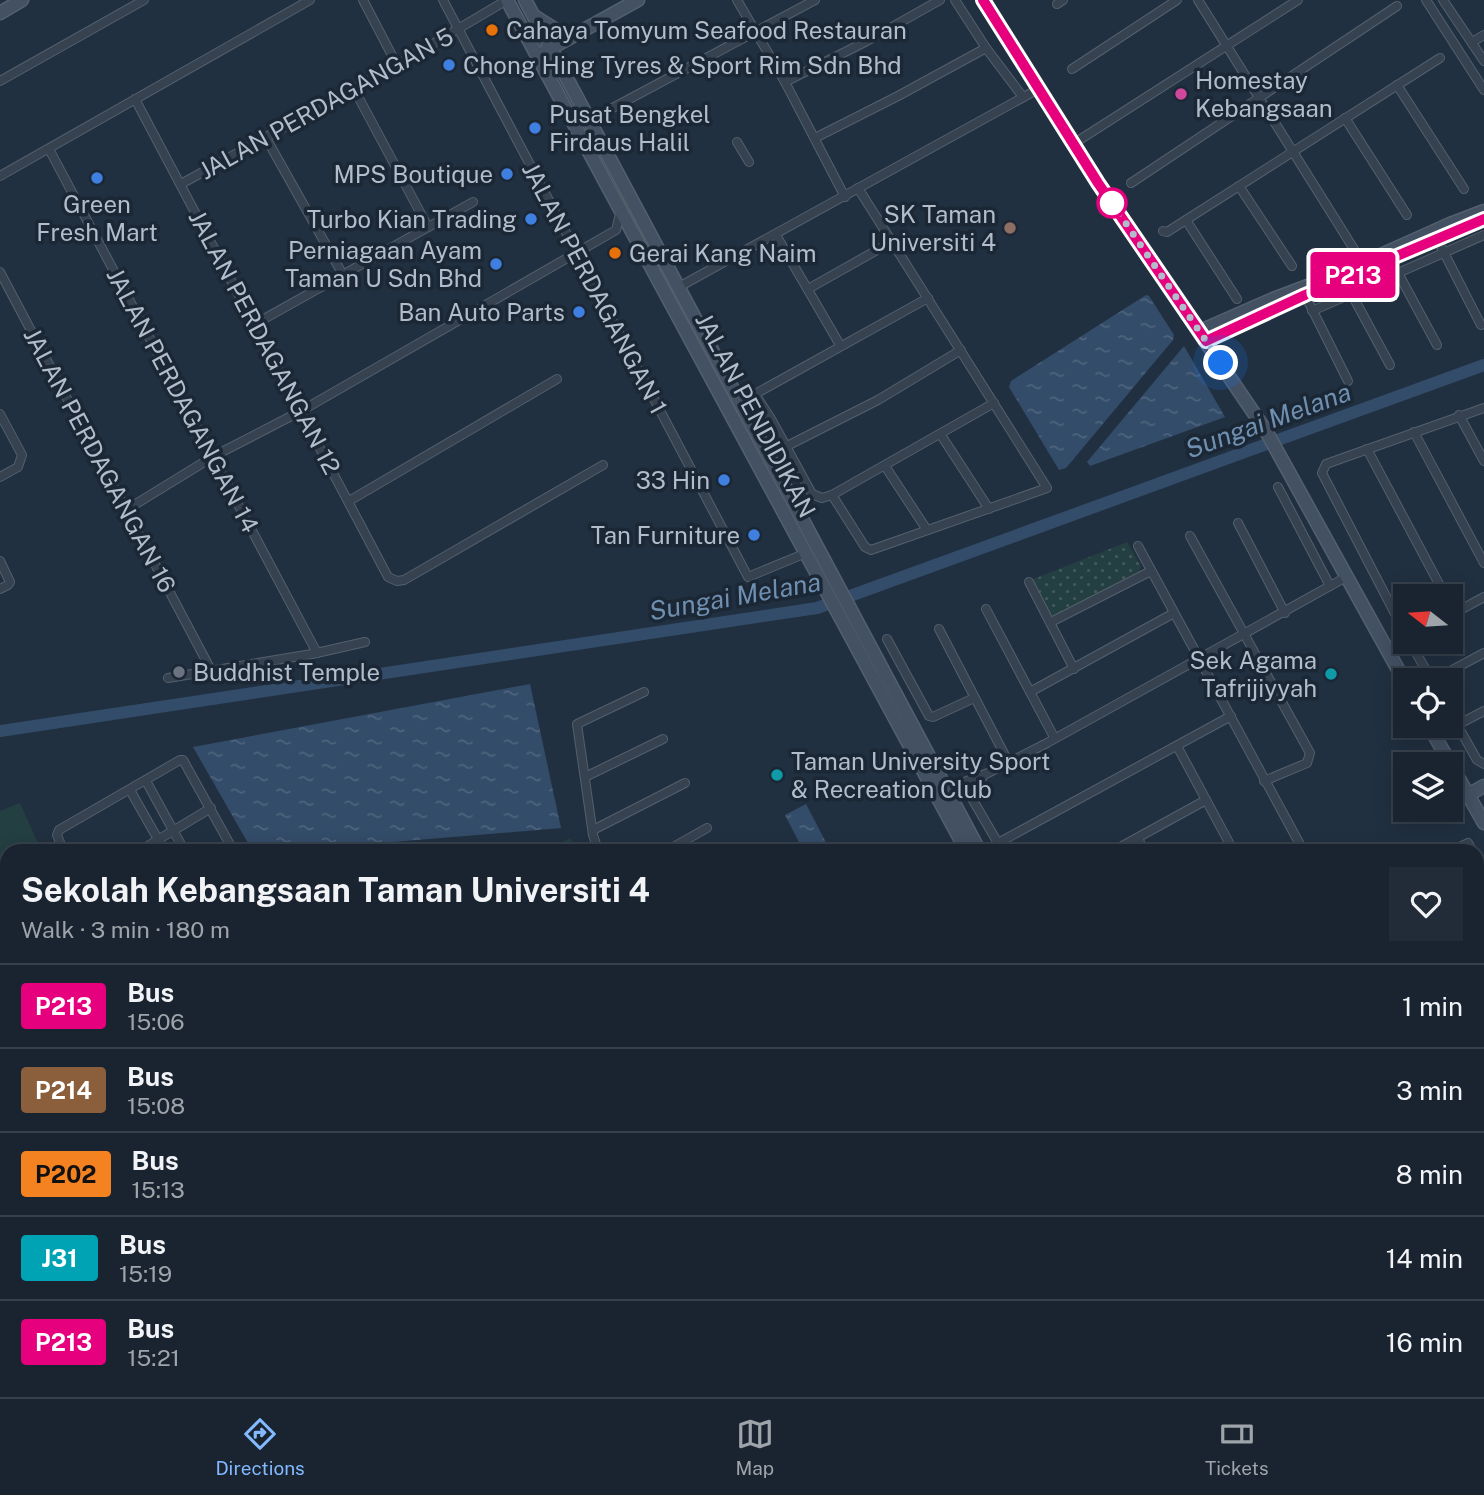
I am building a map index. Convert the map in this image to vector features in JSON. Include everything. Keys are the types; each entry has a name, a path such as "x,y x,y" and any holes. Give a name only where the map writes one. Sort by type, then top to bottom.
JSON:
{"main road":[{"path":"0,13 22,0"},
{"name":"JALAN PENDIDIKAN","path":"507,0 637,239 976,844"},
{"name":"JALAN PENDIDIKAN","path":"525,0 739,403 811,548"},
{"path":"537,55 637,0"},
{"path":"983,0 1073,144 1266,431 1349,576 1398,668"},
{"path":"532,14 569,38"},
{"path":"1436,236 1484,211"},
{"path":"1203,336 1436,236 1484,219"},
{"name":"JALAN PENDIDIKAN","path":"865,648 963,844"},
{"path":"1436,738 1484,823"},
{"path":"1468,794 1484,786"}],"street":[{"path":"0,81 144,0"},
{"path":"0,176 310,0"},
{"path":"363,0 397,65"},
{"name":"JALAN PERDAGANGAN 1","path":"443,0 748,577 811,548"},
{"name":"JALAN PERDAGANGAN 5","path":"181,184 397,65 507,0"},
{"path":"737,0 785,82 845,197"},
{"path":"590,120 815,0"},
{"path":"785,82 867,41 940,0"},
{"path":"955,0 986,48 1023,97"},
{"path":"1072,69 1177,0"},
{"path":"1198,0 1365,266"},
{"path":"1073,144 1298,0"},
{"path":"1484,61 1442,0 1428,3 1484,90"},
{"path":"1131,183 1397,6"},
{"path":"1472,42 1484,35"},
{"path":"815,138 986,48"},
{"path":"1164,231 1186,220 1440,58"},
{"path":"1397,85 1464,189"},
{"path":"677,288 1040,88"},
{"path":"354,89 428,227"},
{"name":"JALAN PERDAGANGAN 12","path":"135,99 388,577 397,581 404,580 603,465"},
{"path":"1345,118 1407,215"},
{"path":"266,138 343,275"},
{"path":"737,142 749,162"},
{"name":"JALAN PERDAGANGAN 14","path":"48,149 317,653"},
{"path":"1239,186 1292,266"},
{"path":"832,495 867,550 897,542 1047,488 858,188"},
{"path":"255,324 473,202"},
{"path":"126,510 214,457 301,411 616,230 621,208"},
{"path":"1186,220 1237,299"},
{"path":"616,230 637,239"},
{"path":"776,234 840,345"},
{"path":"1312,311 1484,235"},
{"path":"1436,236 1481,325"},
{"path":"807,289 893,241"},
{"name":"JALAN PERDAGANGAN 16","path":"0,272 211,670"},
{"path":"1398,273 1437,345"},
{"path":"1303,292 1348,382"},
{"path":"1351,293 1390,365"},
{"path":"739,403 929,298"},
{"path":"786,446 878,400 961,350"},
{"path":"349,501 557,379"},
{"path":"755,394 812,494 817,498 832,495 994,403"},
{"path":"1393,610 1322,473 1326,464 1484,408"},
{"path":"0,414 22,455 18,467 0,477"},
{"path":"1459,415 1484,461"},
{"path":"1415,432 1484,564"},
{"path":"941,435 989,509"},
{"path":"1367,449 1439,584"},
{"path":"885,466 927,530"},
{"path":"1278,487 1330,586"},
{"path":"1238,523 1285,613"},
{"path":"1190,536 1310,752 1307,763 1265,781"},
{"path":"1138,546 1300,844"},
{"path":"0,561 10,582 4,587"},
{"path":"1051,622 1151,571"},
{"path":"949,795 1349,576"},
{"path":"1029,582 1074,669"},
{"path":"1463,607 1484,597"},
{"path":"986,609 1054,737"},
{"path":"1030,692 1174,613"},
{"path":"939,629 1009,763"},
{"path":"887,639 929,716 933,717 974,698"},
{"path":"169,678 317,653 365,642"},
{"path":"1388,650 1393,647"},
{"path":"1456,668 1484,653"},
{"path":"596,844 577,724 644,692"},
{"path":"1463,722 1484,711"},
{"path":"1005,844 1231,716"},
{"path":"1463,736 1477,760 1484,764"},
{"path":"584,777 663,738"},
{"path":"1177,747 1230,844"},
{"path":"61,844 57,833 183,760 230,844"},
{"path":"949,795 967,790 988,773"},
{"path":"146,781 181,844"},
{"path":"593,830 685,783"},
{"path":"130,790 161,844"},
{"path":"967,790 998,844"},
{"path":"1128,844 1206,800"},
{"path":"152,844 211,808"},
{"path":"679,844 707,828"},
{"path":"1138,839 1141,844"}],"green space":[{"path":"1127,542 1141,566 1140,571 1054,616 1049,614 1031,580"},
{"path":"20,803 38,844 0,844 0,811"},
{"path":"570,838 574,844 559,844"}],"water":[{"path":"1146,295 1174,335 1173,340 1066,468 1059,470 1009,387 1011,381"},
{"path":"1184,346 1225,417 1090,466 1087,462"},
{"path":"530,684 561,828 369,844 249,844 193,747"},
{"path":"806,804 827,844 800,844 785,815"}],"waterway":[{"name":"Sungai Melana","path":"0,731 817,608 1484,365"}],"bus line":[{"name":"P213","path":"983,0 1098,183 1206,341 1305,295 1484,219"}],"place":[{"name":"Cahaya Tomyum Seafood Restauran","path":"492,30"},
{"name":"Chong Hing Tyres & Sport Rim Sdn Bhd","path":"449,65"},
{"name":"Homestay Kebangsaan","path":"1181,94"},
{"name":"Pusat Bengkel Firdaus Halil","path":"535,128"},
{"name":"MPS Boutique","path":"507,174"},
{"name":"Green Fresh Mart","path":"97,178"},
{"name":"Turbo Kian Trading","path":"531,219"},
{"name":"SK Taman Universiti 4","path":"1010,228"},
{"name":"Gerai Kang Naim","path":"615,253"},
{"name":"Perniagaan Ayam Taman U Sdn Bhd","path":"496,264"},
{"name":"Ban Auto Parts","path":"579,312"},
{"name":"33 Hin","path":"724,480"},
{"name":"Tan Furniture","path":"754,535"},
{"name":"Buddhist Temple","path":"179,672"},
{"name":"Sek Agama Tafrijiyyah","path":"1331,674"},
{"name":"Taman University Sport & Recreation Club","path":"777,775"}],"route":[{"path":"1112,203 1221,363"}]}
